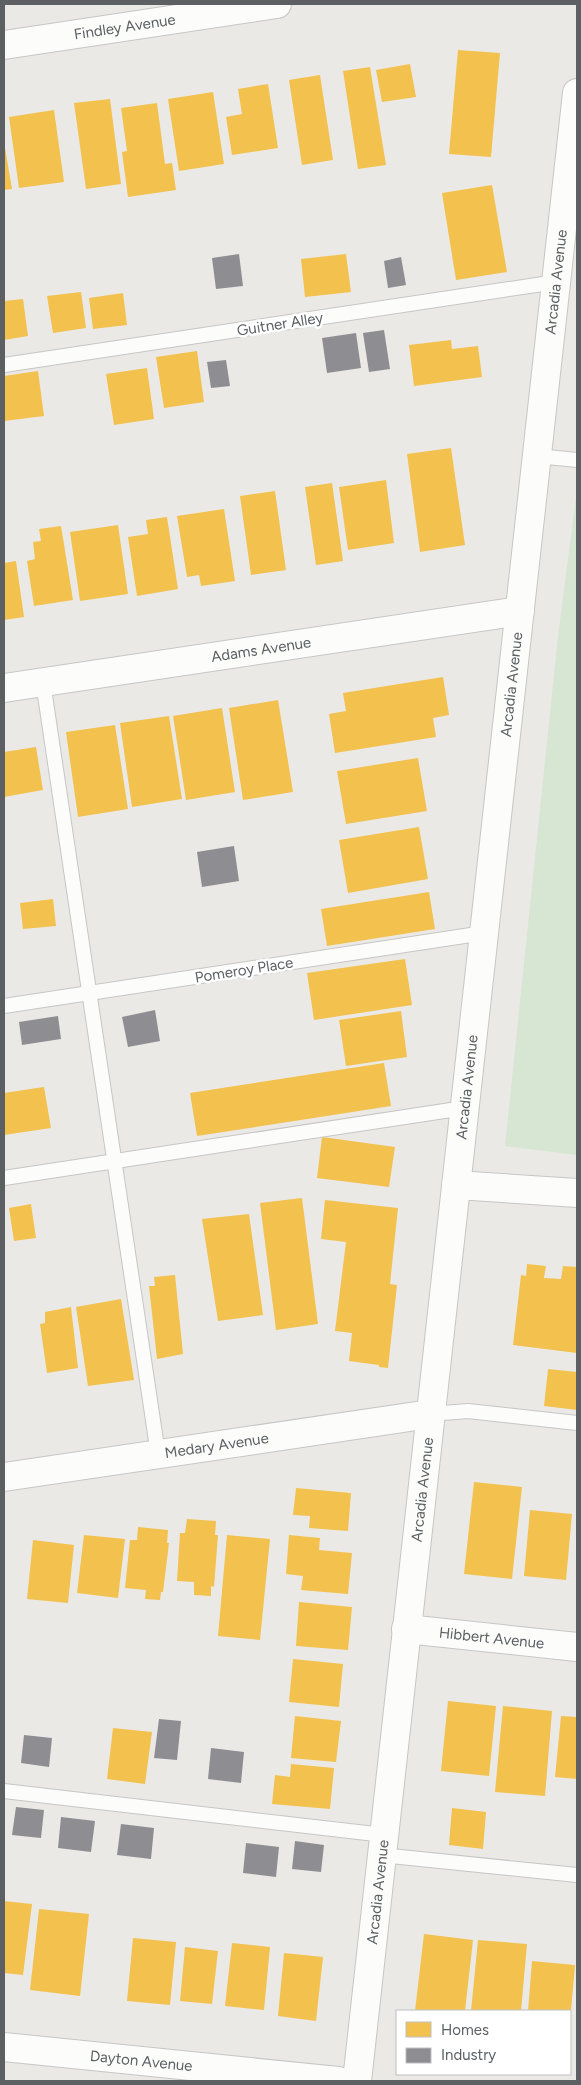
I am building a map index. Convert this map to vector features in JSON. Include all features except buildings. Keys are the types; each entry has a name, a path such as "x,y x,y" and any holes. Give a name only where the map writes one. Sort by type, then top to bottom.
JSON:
{"street":[{"name":"Findley Avenue","path":"4,45 270,4"},
{"name":"Arcadia Avenue","path":"357,2081 577,93"},
{"name":"Adams Avenue","path":"4,688 520,611"},
{"path":"456,1185 577,1193"},
{"name":"Medary Avenue","path":"4,1477 430,1414"},
{"name":"Hibbert Avenue","path":"406,1630 577,1647"},
{"name":"Dayton Avenue","path":"4,2047 338,2081"}],"lane":[{"name":"Guitner Alley","path":"4,365 556,282"},
{"path":"537,456 577,460"},
{"path":"43,682 158,1454"},
{"name":"Pomeroy Place","path":"4,1006 484,934"},
{"path":"4,1178 464,1108"},
{"path":"430,1414 468,1411 577,1423"},
{"path":"4,1792 383,1845 577,1875"}],"green space":[{"path":"577,489 577,1155 505,1146 558,636"}]}
